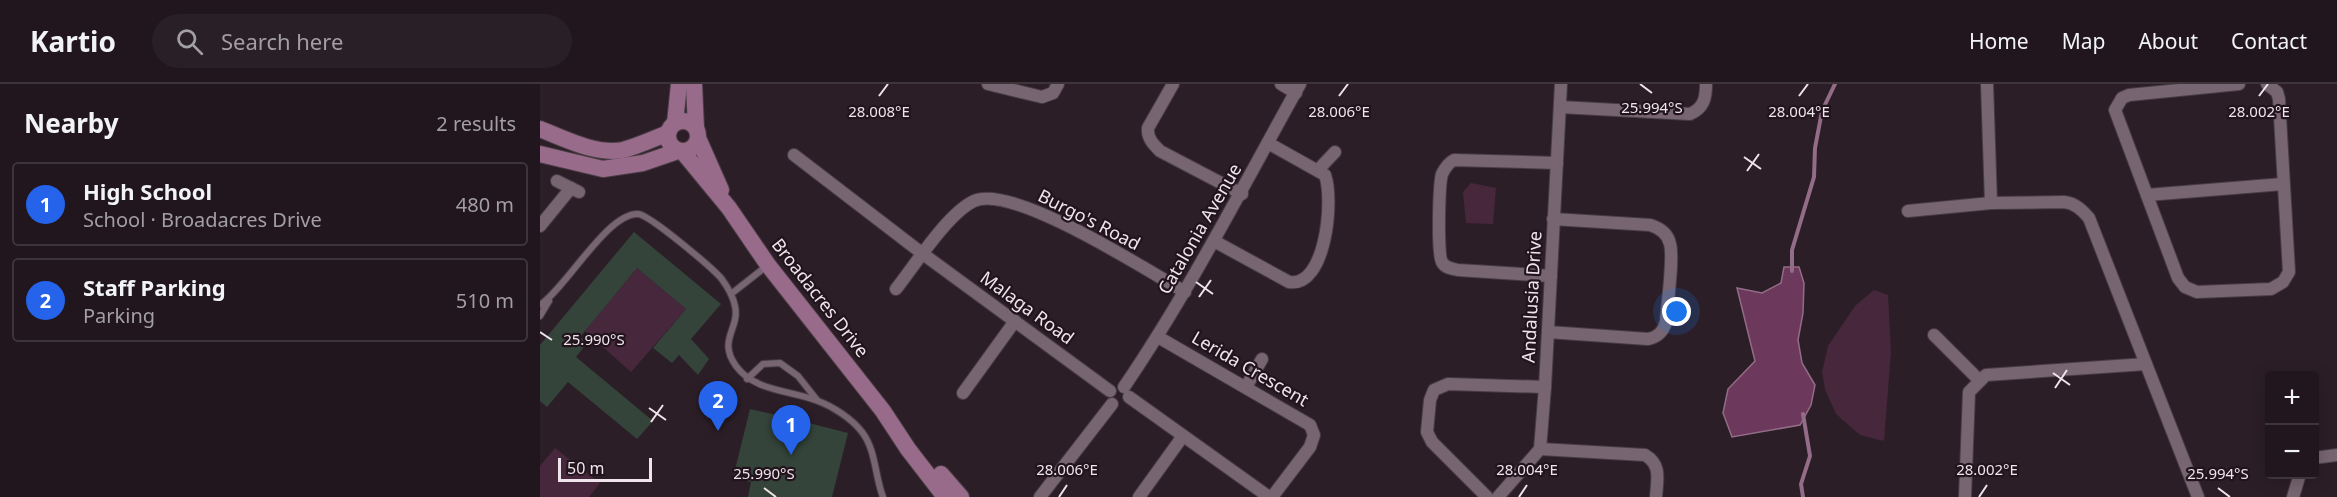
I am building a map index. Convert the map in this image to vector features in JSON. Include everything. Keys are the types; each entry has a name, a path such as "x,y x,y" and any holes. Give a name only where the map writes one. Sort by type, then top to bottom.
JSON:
{"street":[{"path":"671,128 679,84"},
{"name":"Broadacres Drive","path":"694,84 697,133 729,208"},
{"path":"988,84 1042,97 1053,93 1058,84"},
{"path":"1173,84 1148,128 1148,135 1152,143 1160,152 1242,194"},
{"path":"1281,84 1298,88"},
{"name":"Andalusia Drive","path":"1540,449 1561,84"},
{"path":"1560,107 1690,114 1698,110 1703,102 1706,84"},
{"path":"1987,84 1990,203"},
{"path":"2239,84 2129,95 2122,98 2115,110 2178,278 2186,287 2197,292 2271,289 2283,282 2289,272 2279,99 2277,92 2267,84"},
{"name":"Catalonia Avenue","path":"1126,392 1242,194 1298,88"},
{"path":"540,129 607,151 627,148 684,121 697,133 691,149 632,165 603,169 540,154"},
{"name":"Broadacres Drive","path":"671,128 669,142 680,151 729,208 768,265 883,411 908,449 945,497"},
{"path":"1214,242 1289,282 1300,282 1306,279 1324,248 1328,182 1325,175 1268,143"},
{"path":"627,148 632,165"},
{"path":"1318,170 1335,152"},
{"name":"Malaga Road","path":"794,155 1015,321 1111,397"},
{"path":"1551,276 1458,270 1446,267 1441,262 1438,245 1441,177 1449,163 1454,160 1557,163"},
{"path":"540,226 575,190 557,181"},
{"path":"2148,195 2283,184"},
{"name":"Burgo's Road","path":"923,254 963,207 982,198 995,199 1050,216 1185,292"},
{"path":"1908,211 1990,203 2071,203 2083,212 2089,218 2198,497"},
{"path":"1548,332 1656,338 1663,331 1666,322 1671,252 1667,237 1650,225 1554,219"},
{"path":"896,289 923,254"},
{"path":"963,393 1015,321"},
{"path":"1934,335 1979,380"},
{"name":"Lerida Crescent","path":"1158,337 1302,418 1314,430 1310,447 1270,497"},
{"path":"1246,387 1262,359"},
{"path":"1965,497 1969,392 1979,380 1993,373 2146,364"},
{"path":"1487,497 1429,437 1427,417 1434,390 1448,384 1545,387"},
{"path":"1040,497 1111,397 1116,386 1270,497"},
{"path":"1111,397 1120,406 1128,401 1126,392"},
{"name":"Broadacres Drive","path":"883,411 904,430 961,497"},
{"path":"1139,497 1183,436"},
{"path":"1498,497 1540,449 1645,455 1656,465 1656,497"},
{"path":"2319,457 2337,455"},
{"path":"2293,497 2298,479"}],"lane":[{"path":"540,305 550,297 619,219 638,214 654,221 720,276 731,294 736,311 728,340 731,357 747,379 786,393 818,401 842,414 862,432 869,442 883,497"},
{"path":"731,294 768,265"},
{"path":"540,316 550,297"},
{"path":"747,379 763,364 780,363 798,376 818,401"}],"shaded area":[{"path":"1471,183 1496,188 1493,224 1466,223 1463,192"},
{"path":"1784,267 1799,267 1804,283 1803,313 1798,340 1802,363 1815,385 1811,405 1800,425 1732,437 1723,413 1728,389 1755,361 1737,288 1762,293 1781,283"},
{"path":"637,268 686,309 631,372 585,331"},
{"path":"1874,290 1888,295 1891,351 1884,441 1860,435 1836,414 1825,389 1822,372 1828,346 1855,306"},
{"path":"555,448 600,483 589,497 540,497 540,466"}],"building":[{"path":"634,232 721,304 691,339 709,359 698,375 679,355 672,363 653,348 686,309 637,268 580,337 587,343 576,357 653,421 637,439 568,382 547,407 540,401 540,345"},
{"path":"750,409 790,418 788,426 807,431 809,423 848,433 832,497 748,497 751,482 733,478"}],"waterway":[{"path":"1792,271 1792,250 1814,177 1815,148 1822,111 1835,84"},
{"path":"1803,414 1810,456 1801,484 1803,497"}],"place":[{"name":"Staff Parking","path":"718,431"},
{"name":"High School","path":"791,455"}]}
